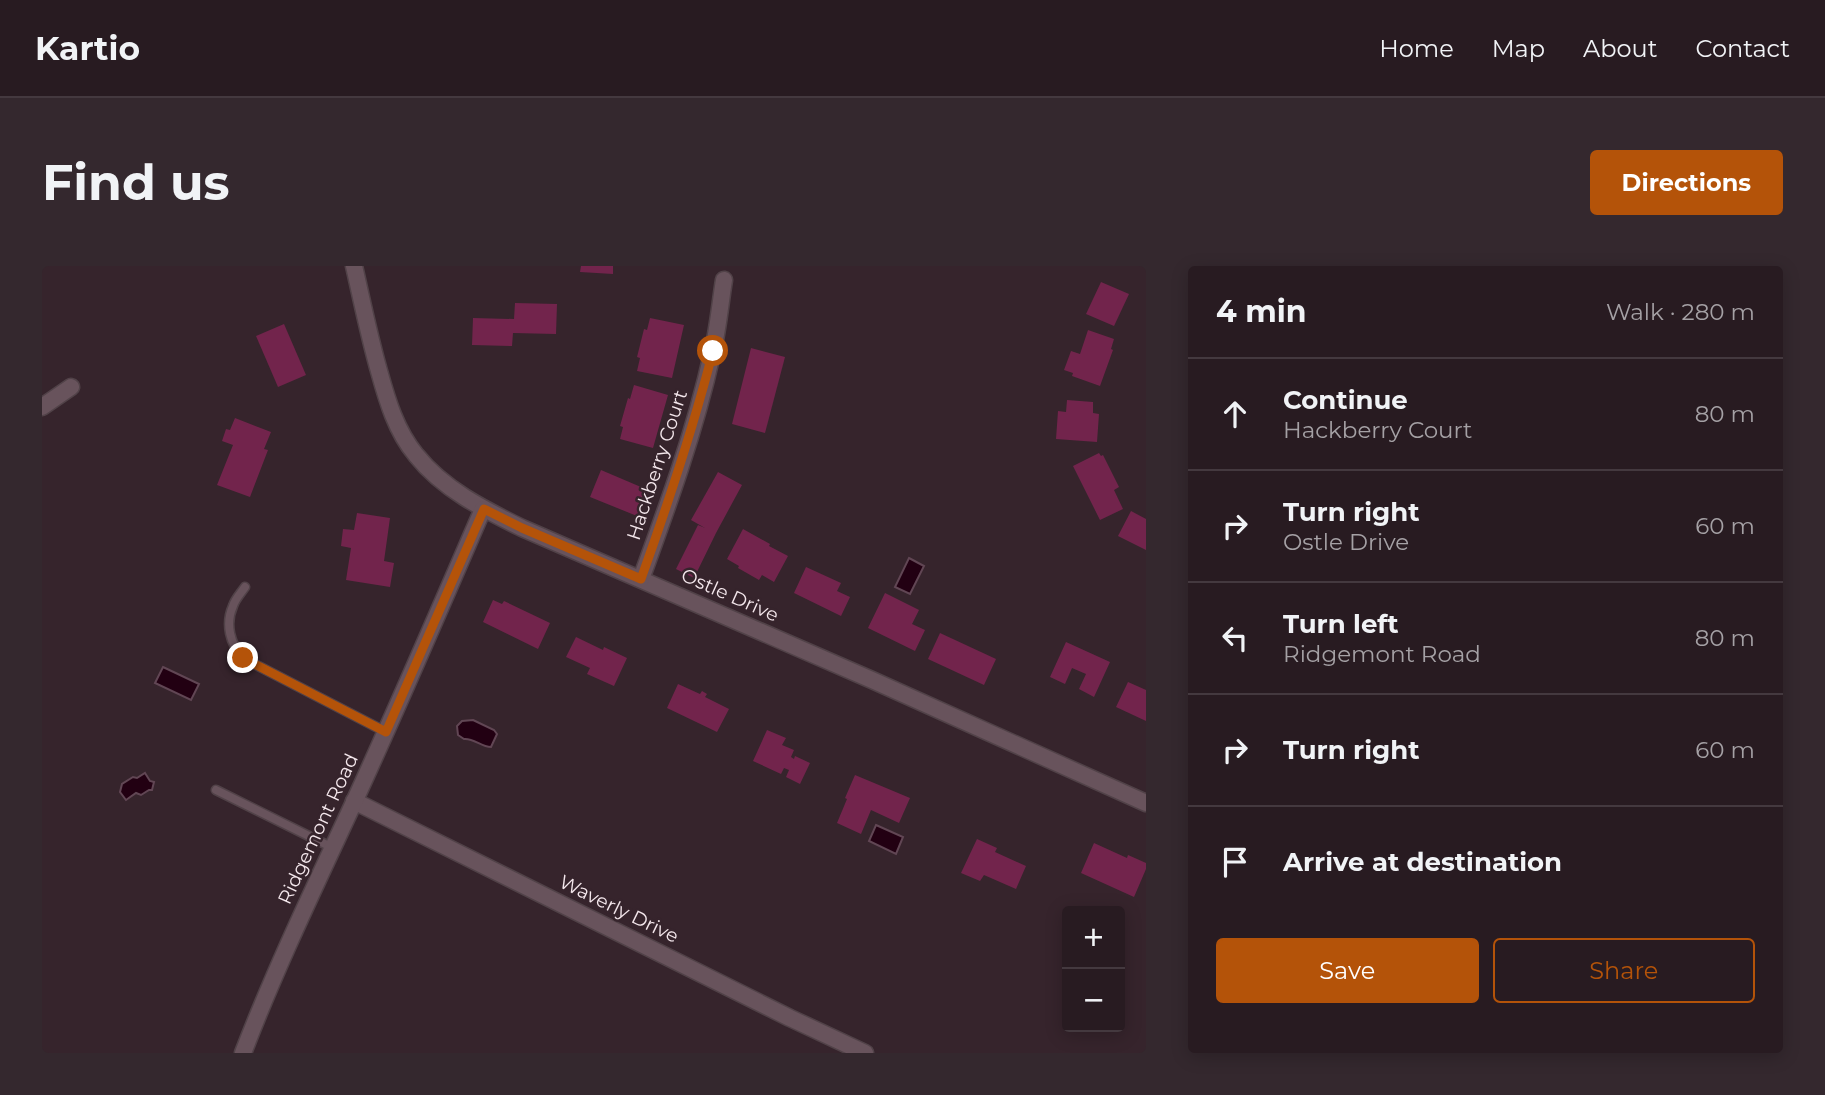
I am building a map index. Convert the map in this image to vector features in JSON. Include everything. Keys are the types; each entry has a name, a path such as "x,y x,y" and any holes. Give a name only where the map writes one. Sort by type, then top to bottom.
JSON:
{"street":[{"name":"Ostle Drive","path":"354,266 387,400 402,435 415,455 461,495 522,528 1146,803"},
{"name":"Hackberry Court","path":"641,579 674,489 697,414 713,351 724,280"},
{"path":"42,407 71,387"},
{"name":"Ridgemont Road","path":"243,1053 484,509"},
{"name":"Waverly Drive","path":"354,801 865,1053"}],"lane":[{"path":"245,587 233,605 229,622 234,649 243,658 386,732"},
{"path":"216,790 332,848"}],"shaded area":[{"path":"909,558 924,566 910,594 895,587"},
{"path":"163,667 199,684 191,700 155,683"},
{"path":"473,720 497,734 491,747 458,735 457,726 462,721"},
{"path":"145,773 150,781 154,782 152,790 141,795 136,793 126,800 120,792 122,784"},
{"path":"876,825 903,837 896,854 869,841"}],"building":[{"path":"581,266 613,266 613,274 580,272"},
{"path":"1101,282 1129,294 1114,326 1086,314"},
{"path":"515,303 557,304 556,334 513,333 512,346 472,345 473,318 514,319"},
{"path":"650,318 684,325 672,378 637,371 640,358 637,357 644,329 647,330"},
{"path":"284,324 306,375 278,387 256,336"},
{"path":"1088,330 1114,339 1113,350 1100,386 1072,376 1073,373 1064,370 1071,351 1080,354"},
{"path":"751,348 785,357 765,433 732,424"},
{"path":"634,385 668,395 653,448 620,439 623,427 620,426"},
{"path":"1067,400 1093,402 1093,413 1099,414 1097,442 1056,439 1058,411 1066,412"},
{"path":"235,418 271,432 264,449 268,450 250,497 217,485 233,445 222,441 226,429 230,430"},
{"path":"1099,453 1103,455 1119,487 1114,490 1123,509 1100,520 1073,466"},
{"path":"601,470 648,490 637,516 590,497"},
{"path":"718,472 742,485 694,578 676,569 698,525 705,528 691,520"},
{"path":"1131,511 1146,519 1146,550 1118,536"},
{"path":"357,513 390,518 384,561 394,563 390,587 346,580 351,548 341,546 343,529 354,530"},
{"path":"743,529 788,556 774,582 762,575 759,580 727,559"},
{"path":"806,567 841,583 837,591 850,597 841,616 794,593"},
{"path":"885,593 919,610 912,624 925,630 915,651 868,628"},
{"path":"493,600 502,604 504,601 550,623 538,649 483,622"},
{"path":"940,633 996,659 984,685 928,659"},
{"path":"576,637 627,658 614,686 587,674 590,668 566,657"},
{"path":"1066,642 1110,662 1094,697 1079,689 1086,674 1072,668 1065,684 1050,677"},
{"path":"1128,682 1146,690 1146,721 1116,707"},
{"path":"678,684 700,694 702,691 707,694 705,697 729,709 717,732 667,708"},
{"path":"767,730 786,738 782,745 794,750 791,757 794,759 795,756 810,763 800,784 786,777 789,770 784,768 781,774 753,761"},
{"path":"855,775 910,798 899,823 871,810 861,834 837,823"},
{"path":"977,839 997,848 995,852 1026,866 1016,889 984,875 980,881 961,873"},
{"path":"1094,843 1127,858 1128,855 1146,863 1134,897 1081,873"}],"route":[{"path":"243,658 386,732 484,509 641,579 674,489 713,351"}]}
